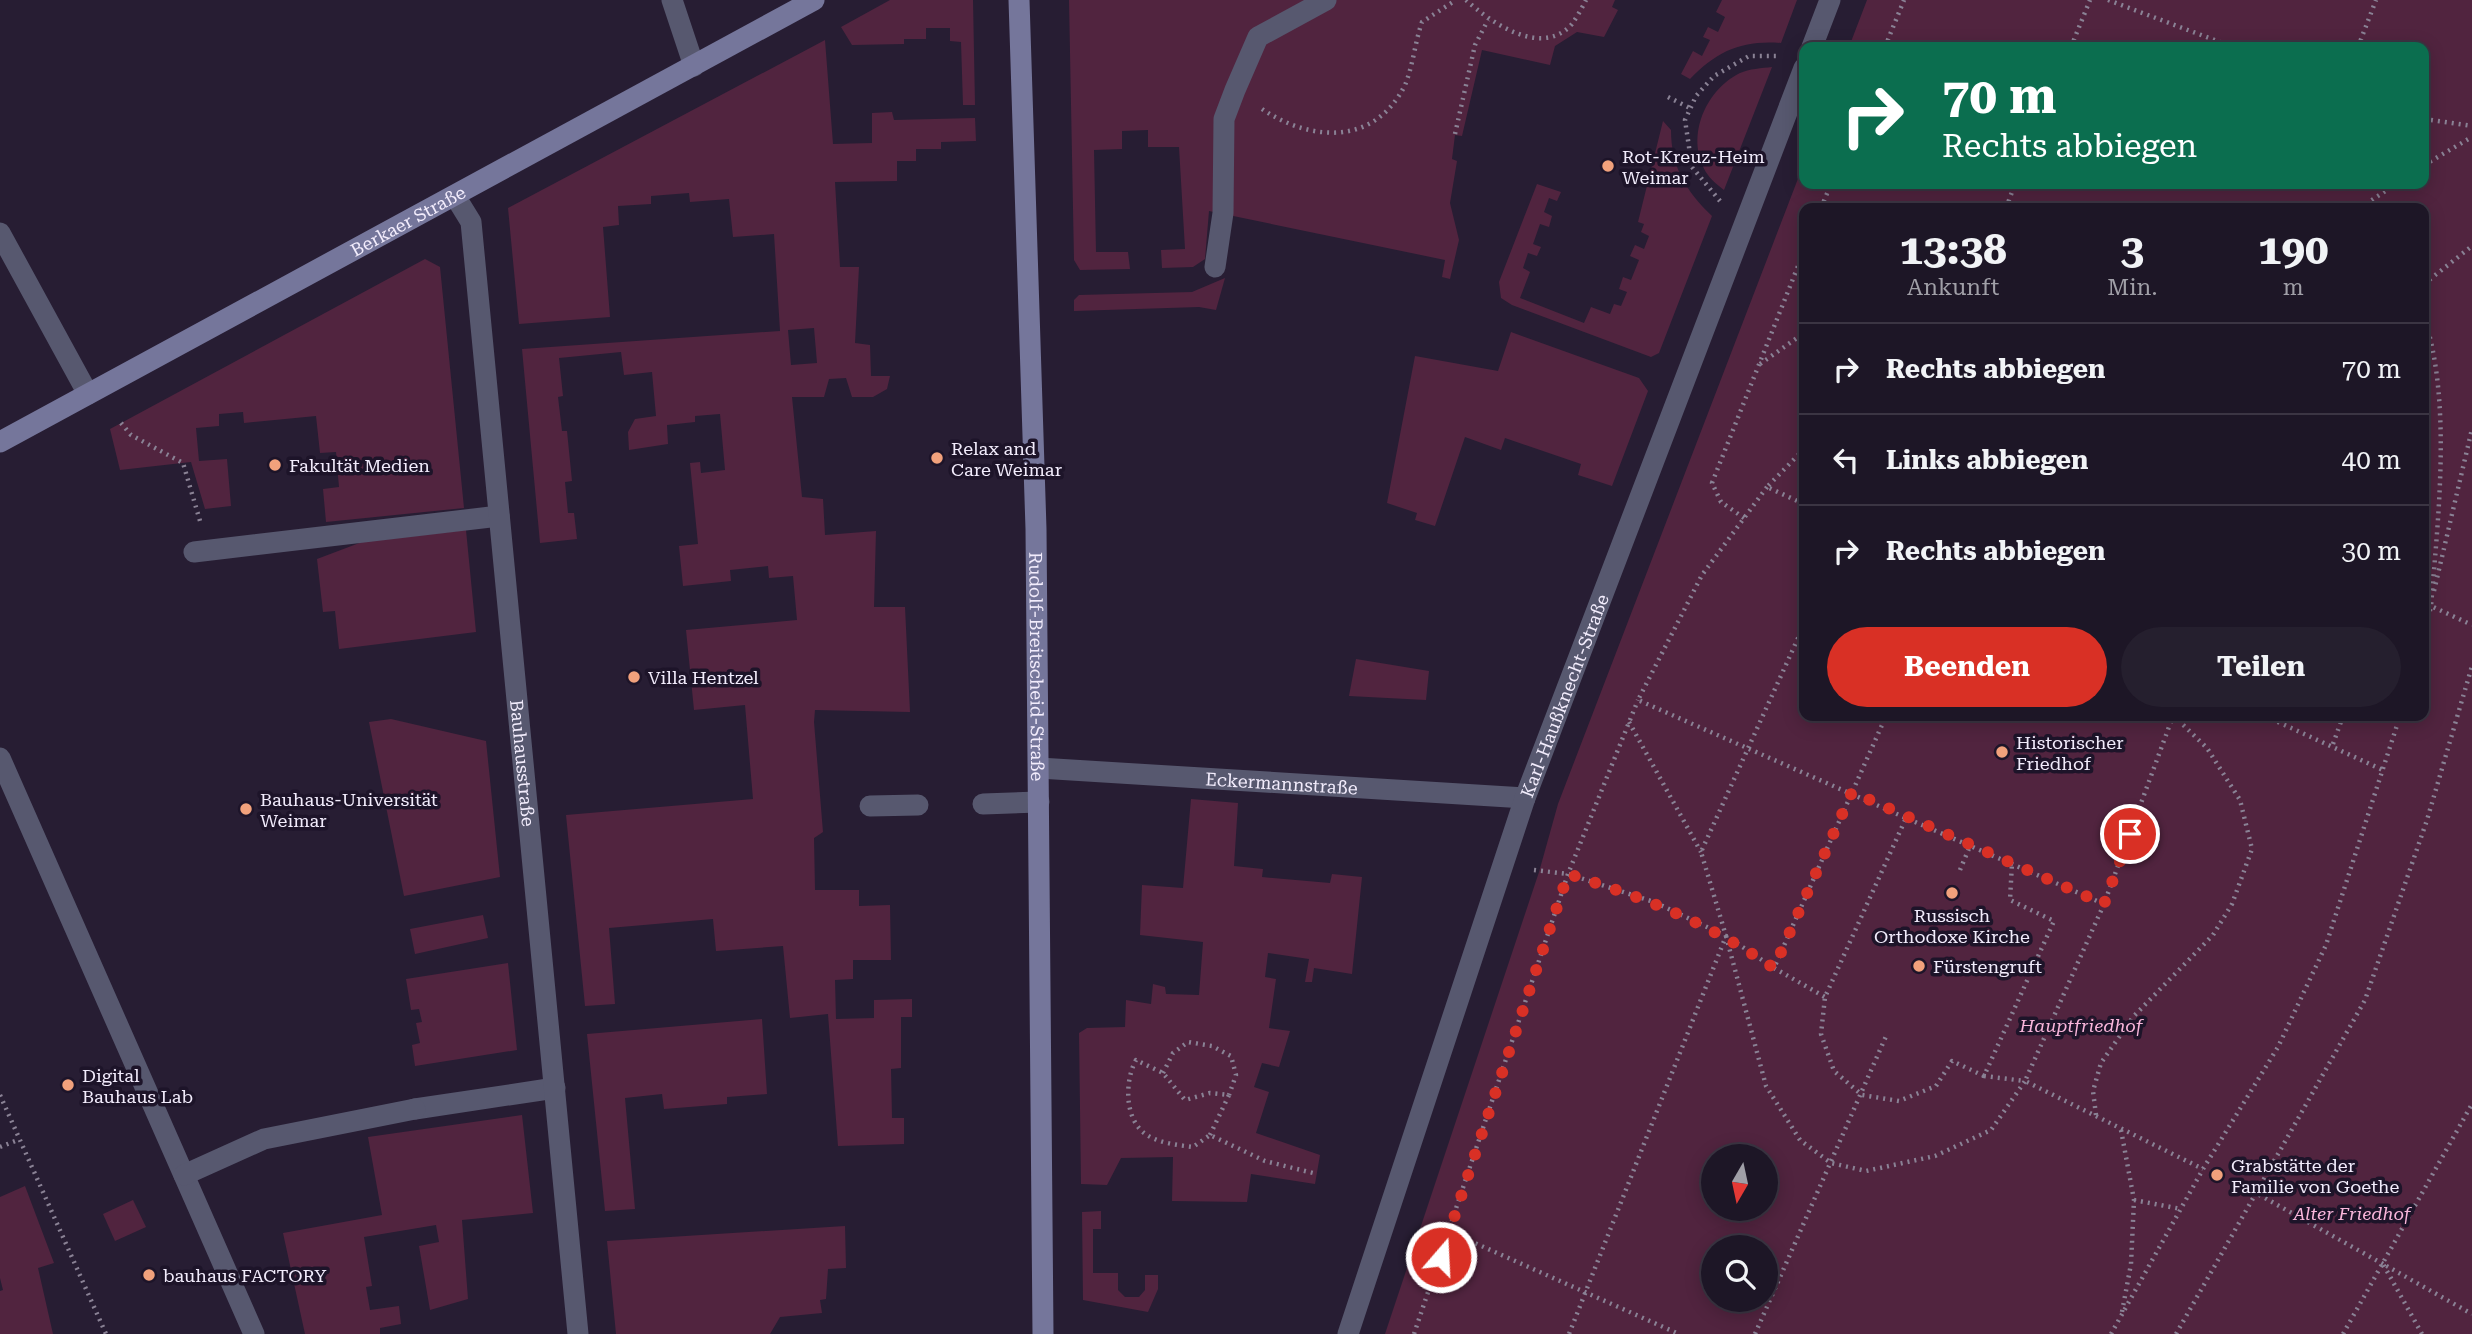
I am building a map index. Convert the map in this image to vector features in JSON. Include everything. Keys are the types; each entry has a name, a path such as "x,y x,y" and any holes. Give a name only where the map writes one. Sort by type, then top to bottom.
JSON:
{"street":[{"path":"672,0 694,66"},
{"name":"Berkaer Straße","path":"0,442 814,0"},
{"name":"Rudolf-Breitscheid-Straße","path":"1019,0 1036,529 1043,1334"},
{"path":"1215,267 1223,213 1224,119 1235,90 1258,37 1326,0"},
{"path":"1814,42 1830,0"},
{"name":"Karl-Haußknecht-Straße","path":"1348,1334 1525,798 1799,81"},
{"name":"Bauhausstraße","path":"455,196 471,222 579,1334"},
{"path":"0,233 88,394"},
{"path":"201,551 499,516"},
{"path":"0,758 254,1334"},
{"name":"Eckermannstraße","path":"1039,768 1525,798"},
{"path":"983,804 1039,803"},
{"path":"870,806 918,805"},
{"path":"184,1175 264,1139 415,1109 555,1088"}],"path":[{"path":"1235,90 1286,125 1318,134 1361,129 1388,113 1406,83 1422,22 1456,0"},
{"path":"1466,0 1488,20 1525,36 1550,38 1571,25 1586,0"},
{"path":"1887,42 1904,0"},
{"path":"2073,42 2090,0"},
{"path":"2108,0 2220,42"},
{"path":"2360,42 2376,0"},
{"path":"1455,134 1475,45 1488,20"},
{"path":"1747,218 1714,197 1692,167 1685,120 1696,96 1714,76 1749,56 1785,58"},
{"path":"1668,97 1690,108"},
{"path":"2429,120 2472,126"},
{"path":"2429,162 2472,137"},
{"path":"2368,203 2388,189"},
{"path":"2429,280 2472,246"},
{"path":"1744,518 1721,502 1712,483 1799,264"},
{"path":"2429,332 2434,346 2438,409 2439,509 2431,606"},
{"path":"1759,365 1799,337"},
{"path":"121,423 131,435 183,463 201,551"},
{"path":"2429,613 2472,429"},
{"path":"1414,1334 1568,874 1637,700 1702,575 1767,487 1799,454"},
{"path":"1767,487 1799,502"},
{"path":"2431,606 2472,625"},
{"path":"1701,852 1799,636"},
{"path":"2176,1334 2365,1000 2427,820 2472,666"},
{"path":"1637,700 2104,904"},
{"path":"1629,721 1701,852 1727,936 1766,1086 1800,1140 1831,1163 1866,1171 1935,1156 1991,1130 2025,1081 2104,904 2171,721"},
{"path":"1774,968 1884,721"},
{"path":"2096,1115 2093,1091 2101,1063 2133,1017 2213,935 2232,904 2252,849 2240,800 2207,748 2178,721"},
{"path":"2277,721 2333,744 2385,771"},
{"path":"2333,744 2341,721"},
{"path":"2111,1334 2203,1169 2278,1047 2326,945 2385,771 2399,721"},
{"path":"1906,818 1825,997 1821,1034 1834,1071 1862,1095 1899,1101 1936,1086 1952,1061 1984,1076 2025,1081 2203,1169"},
{"path":"1960,870 1970,846"},
{"path":"1984,1076 2054,920 2010,900 2012,863"},
{"path":"1539,872 1568,874 1654,902 1727,936 1774,968 1825,997"},
{"path":"1569,1334 1727,936"},
{"path":"1755,1334 1887,1034"},
{"path":"1163,1073 1173,1053 1188,1042 1212,1046 1231,1056 1236,1075 1229,1095 1210,1135 1193,1147 1165,1143 1143,1133 1129,1109 1129,1073 1136,1060 1163,1073 1185,1100 1210,1093 1229,1095"},
{"path":"0,1095 106,1334"},
{"path":"2343,1334 2472,1104"},
{"path":"2121,1129 2134,1200 2131,1264 2121,1316"},
{"path":"1210,1135 1265,1161 1317,1174"},
{"path":"0,1147 18,1140"},
{"path":"2256,1193 2472,1314"},
{"path":"2134,1200 2180,1209"},
{"path":"1450,1232 1679,1334"},
{"path":"2383,1264 2422,1334"}],"green space":[{"path":"890,0 973,0 975,105 963,105 961,42 950,41 950,28 926,28 926,39 904,39 904,44 852,45 841,27"},
{"path":"1069,0 1615,0 1612,7 1618,10 1604,37 1577,32 1555,46 1550,65 1482,50 1462,136 1455,135 1452,159 1457,161 1450,203 1459,240 1450,279 1442,277 1445,260 1209,211 1205,259 1193,267 1162,268 1161,250 1185,249 1179,147 1148,147 1148,130 1122,131 1122,149 1094,150 1096,252 1128,252 1130,269 1080,270 1074,260"},
{"path":"1722,0 1797,0 1781,43 1754,43 1731,49 1710,61 1690,79 1681,74 1693,51 1702,56 1710,40 1703,37 1708,27 1718,32 1725,17 1716,12"},
{"name":"Hauptfriedhof","path":"1867,0 2472,0 2472,1334 1385,1334 1539,872 1558,804 1799,176 1799,189 2429,189 2429,42 1851,42"},
{"path":"825,40 833,144 872,143 872,113 892,112 894,120 975,118 976,141 941,142 941,149 916,149 916,161 897,161 897,181 835,182 840,267 859,267 855,343 870,345 871,376 890,376 887,389 873,397 852,397 846,378 829,379 824,397 792,397 802,497 823,499 825,535 876,531 874,607 905,607 910,712 815,710 814,722 823,832 814,838 815,890 859,890 859,906 890,905 891,960 853,960 853,979 835,980 836,1019 874,1018 874,1000 912,999 912,1017 901,1017 901,1068 891,1069 892,1118 904,1118 904,1144 838,1146 828,1014 790,1018 783,946 716,951 713,919 609,928 615,1004 585,1006 566,815 753,799 745,705 694,710 686,630 797,620 793,576 769,578 768,566 730,570 731,581 683,586 679,546 698,544 690,463 700,462 701,473 725,470 720,414 695,416 695,422 667,425 668,444 629,450 628,432 635,419 656,416 652,372 624,375 621,352 559,358 563,396 558,397 562,431 567,431 572,481 565,482 568,513 574,513 577,539 540,543 522,349 780,331 774,234 733,237 729,199 690,202 689,193 651,196 651,204 618,206 619,225 603,227 610,317 519,324 508,208","holes":["814,328 817,363 791,365 788,330"]},
{"path":"1772,67 1724,190 1710,177 1701,161 1698,132 1702,118 1716,92 1727,81 1740,73"},
{"path":"1663,121 1671,130 1674,156 1682,178 1712,216 1659,353 1651,357 1512,305 1501,298 1499,282 1537,184 1561,192 1557,201 1549,198 1544,212 1552,216 1549,227 1540,224 1533,244 1541,247 1537,256 1528,253 1523,268 1530,272 1520,298 1584,323 1591,307 1610,314 1614,304 1621,306 1627,292 1619,289 1623,277 1631,280 1639,260 1630,256 1635,245 1644,249 1649,236 1641,232 1644,224 1638,222"},
{"path":"425,259 440,267 464,508 326,522 323,489 339,487 336,452 320,453 316,416 244,423 243,412 219,414 219,426 196,428 199,461 227,459 231,506 205,509 191,462 120,470 110,429"},
{"path":"1225,278 1216,310 1199,307 1074,311 1074,300 1079,295 1192,292"},
{"path":"1511,332 1639,378 1648,391 1612,486 1578,475 1581,464 1505,438 1501,450 1465,437 1435,526 1415,520 1417,513 1387,503 1415,356 1498,371"},
{"path":"466,530 476,632 339,649 335,611 323,612 317,559 362,542"},
{"path":"1356,659 1429,671 1426,700 1349,696"},
{"path":"391,719 486,741 500,877 404,896 369,722"},
{"path":"1191,799 1238,803 1234,866 1263,869 1262,877 1330,883 1332,874 1362,877 1352,974 1314,968 1312,982 1305,982 1309,959 1268,953 1265,977 1276,979 1269,1028 1290,1031 1279,1067 1262,1063 1254,1087 1269,1092 1256,1133 1320,1155 1315,1184 1251,1174 1247,1202 1172,1201 1173,1157 1121,1158 1107,1185 1081,1184 1079,1033 1087,1028 1125,1027 1126,1000 1151,1004 1153,984 1165,987 1166,994 1199,995 1203,942 1140,935 1142,885 1183,888"},
{"path":"483,915 488,938 415,954 410,929"},
{"path":"508,963 517,1050 415,1066 412,1045 420,1043 416,1023 422,1022 419,1009 411,1010 406,979"},
{"path":"762,1019 767,1094 727,1097 727,1104 664,1109 662,1094 625,1098 635,1209 605,1211 587,1034"},
{"path":"522,1115 533,1213 462,1220 468,1299 430,1310 419,1246 439,1242 436,1225 364,1237 372,1286 366,1287 370,1310 399,1306 401,1324 380,1328 380,1334 305,1334 283,1233 382,1215 368,1137"},
{"path":"25,1186 54,1263 38,1268 53,1334 0,1334 0,1291 3,1290 0,1278 0,1197"},
{"path":"133,1200 146,1227 115,1241 103,1214"},
{"path":"1101,1211 1101,1229 1093,1229 1093,1273 1118,1273 1118,1290 1125,1297 1139,1297 1145,1290 1145,1275 1158,1275 1158,1289 1148,1312 1083,1300 1082,1212"},
{"path":"845,1226 846,1268 828,1269 826,1299 820,1300 822,1313 780,1317 770,1334 616,1334 607,1241"}],"place":[{"name":"Rot-Kreuz-Heim Weimar","path":"1608,166"},
{"name":"Relax and Care Weimar","path":"937,458"},
{"name":"Fakultät Medien","path":"275,465"},
{"name":"Villa Hentzel","path":"634,677"},
{"name":"Historischer Friedhof","path":"2002,752"},
{"name":"Bauhaus-Universität Weimar","path":"246,809"},
{"name":"Russisch Orthodoxe Kirche","path":"1952,893"},
{"name":"Fürstengruft","path":"1919,966"},
{"name":"Digital Bauhaus Lab","path":"68,1085"},
{"name":"Grabstätte der Familie von Goethe","path":"2217,1175"},
{"name":"bauhaus FACTORY","path":"149,1275"}],"route":[{"path":"1441,1257 1568,874 1654,902 1727,936 1774,968 1852,792 2104,904 2130,834"}],"park label":[{"name":"Alter Friedhof","path":"2352,1213"}]}
